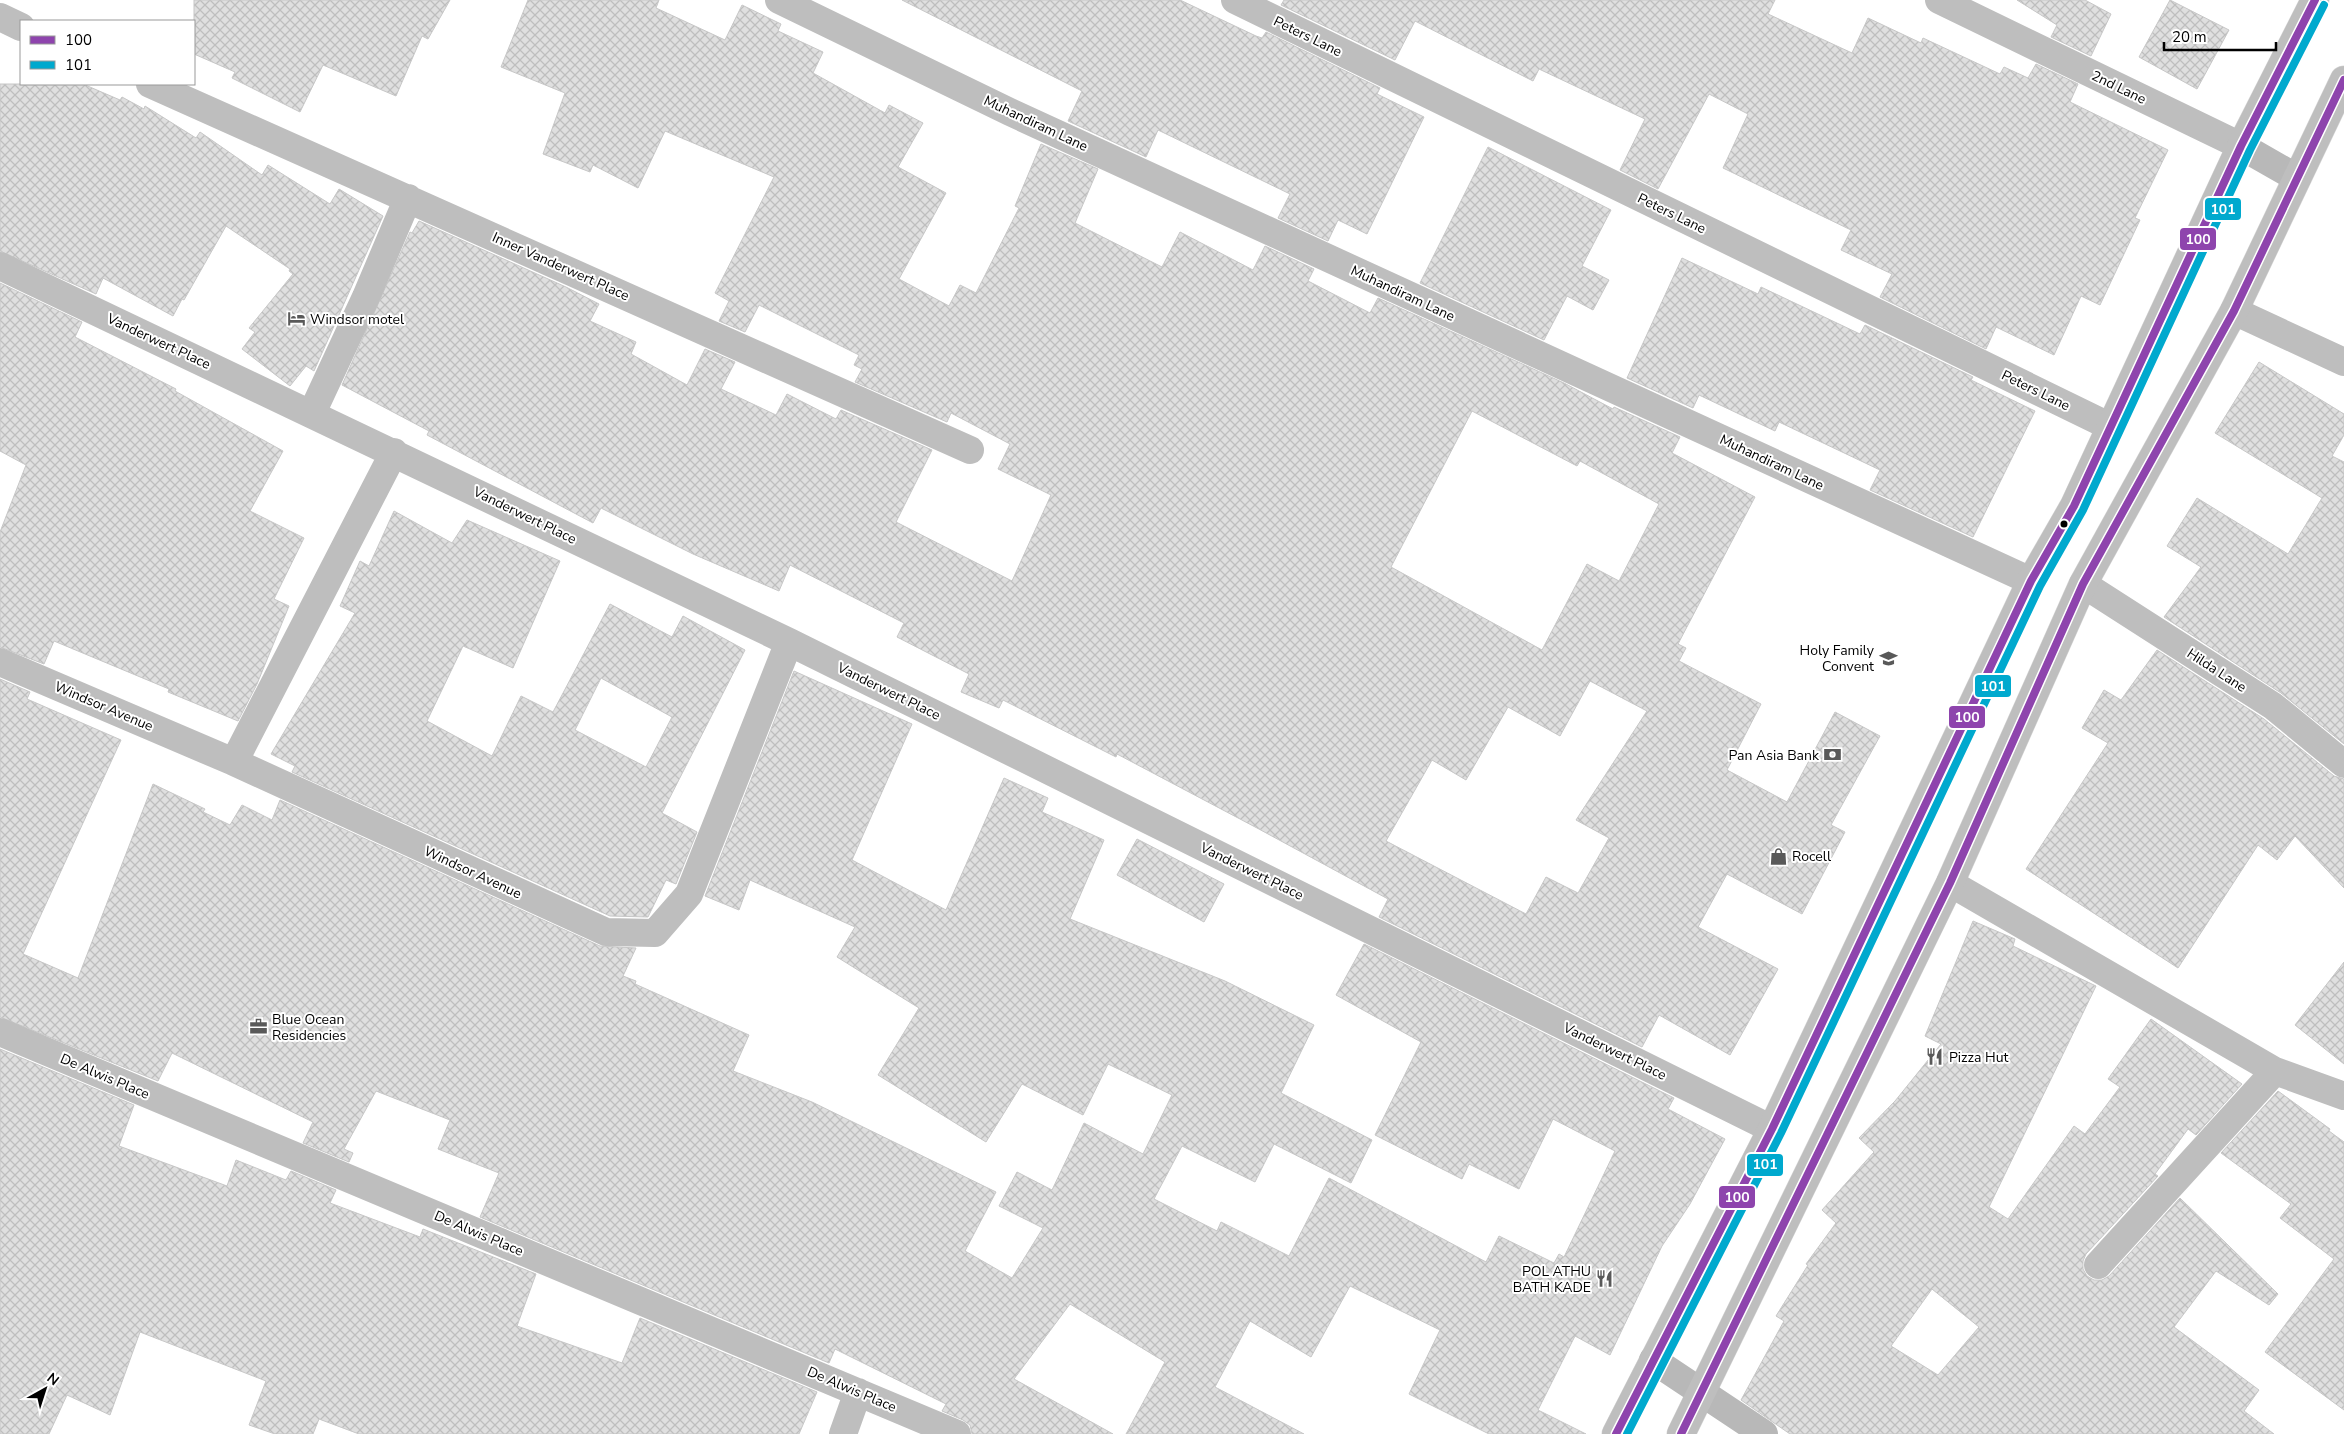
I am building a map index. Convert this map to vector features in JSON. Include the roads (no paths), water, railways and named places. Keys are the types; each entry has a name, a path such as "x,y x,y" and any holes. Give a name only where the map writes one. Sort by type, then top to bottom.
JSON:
{"main road":[{"name":"Muhandiram Lane","path":"778,0 1010,112 2031,581"},
{"name":"Peters Lane","path":"1235,0 2109,426"},
{"name":"2nd Lane","path":"1939,0 2241,146"},
{"path":"1616,1434 1772,1129 2031,581 2074,506 2109,426 2241,146 2315,0"},
{"path":"0,17 20,27"},
{"path":"1681,1434 1950,883 2084,584 2234,311 2344,80"},
{"name":"Inner Vanderwert Place","path":"152,85 970,450"},
{"path":"312,413 366,297 408,198"},
{"name":"Vanderwert Place","path":"0,266 394,452 789,642 1772,1129"},
{"path":"2234,311 2344,362"},
{"path":"234,762 394,452"},
{"name":"Hilda Lane","path":"2084,584 2273,706 2344,764"},
{"name":"Windsor Avenue","path":"0,662 234,762 606,932 655,933 689,894 789,642"},
{"path":"1950,883 2275,1071 2344,1096"},
{"name":"De Alwis Place","path":"0,1032 957,1434"},
{"path":"2098,1265 2275,1071"},
{"path":"843,1434 858,1392"}],"street":[{"name":"2nd Lane","path":"2241,146 2298,178"},
{"path":"1653,1360 1764,1434"}],"place":[{"name":"Windsor motel","path":"296,319"},
{"name":"Holy Family Convent","path":"1888,658"},
{"name":"Pan Asia Bank","path":"1833,755"},
{"name":"Rocell","path":"1778,856"},
{"name":"Blue Ocean Residencies","path":"258,1027"},
{"name":"Pizza Hut","path":"1935,1057"},
{"name":"POL ATHU BATH KADE","path":"1605,1279"}]}
